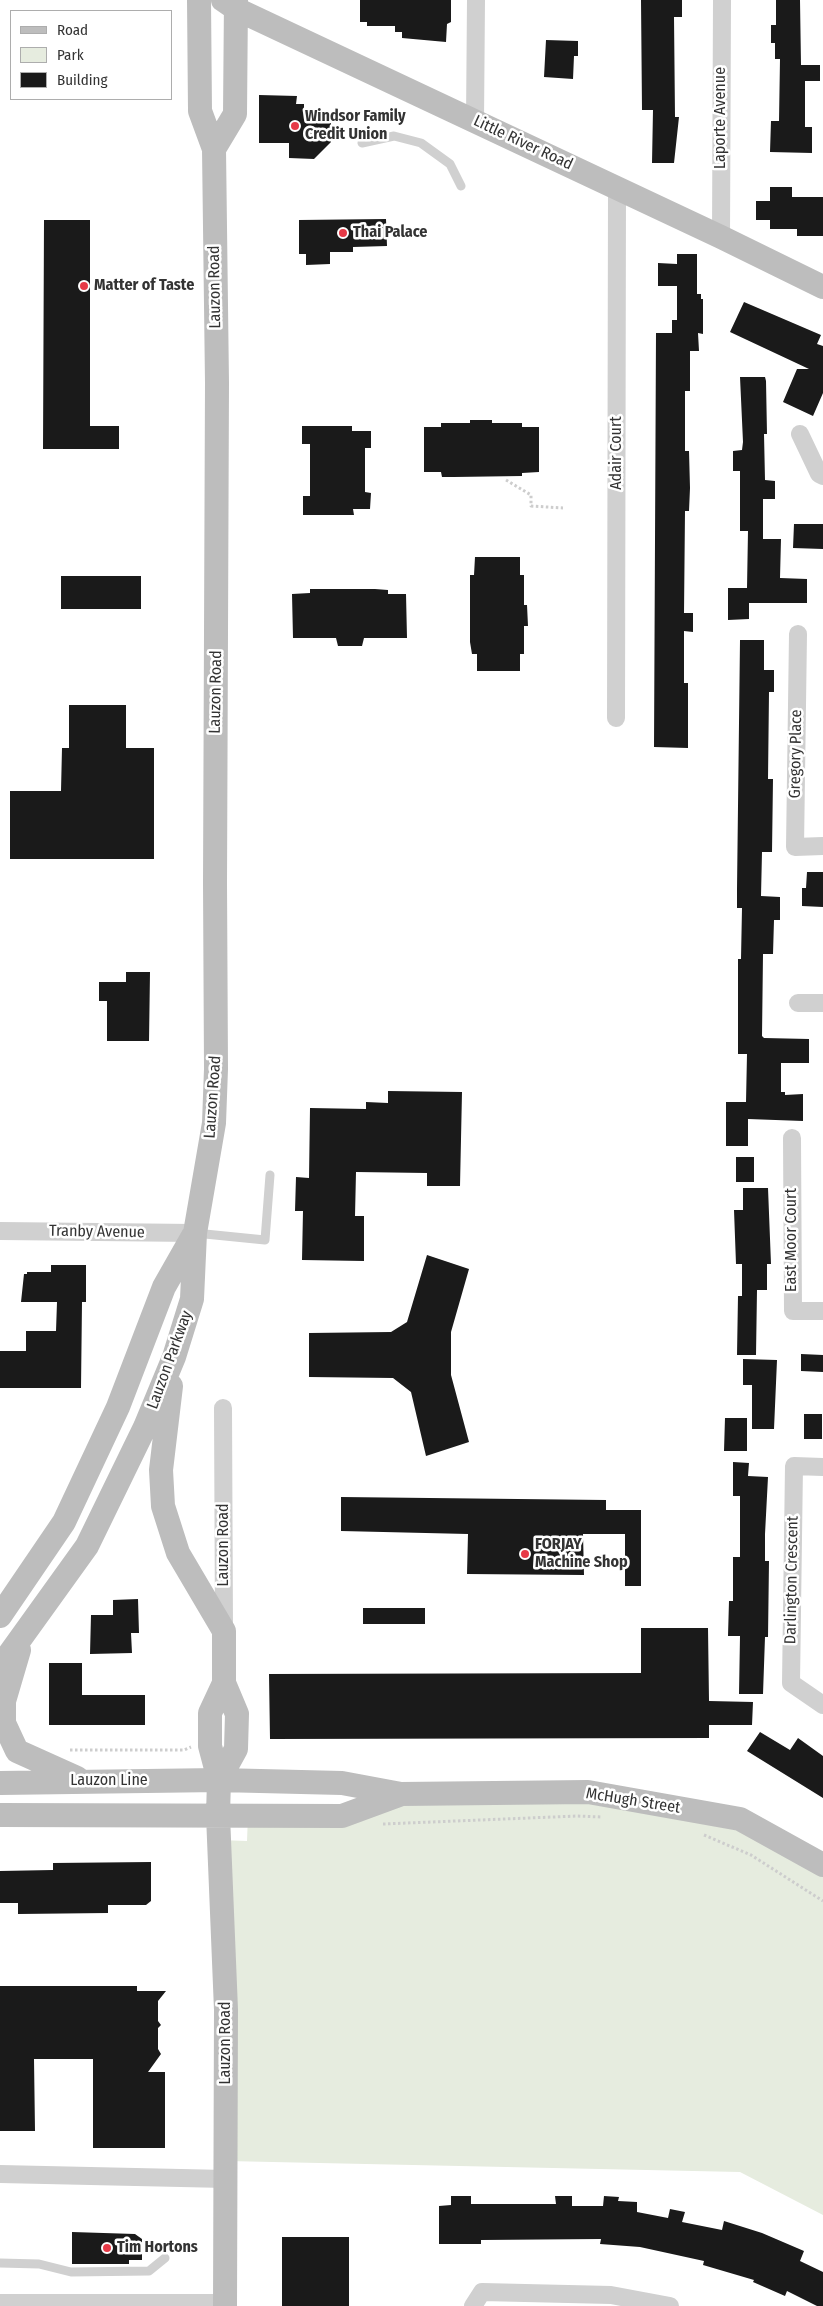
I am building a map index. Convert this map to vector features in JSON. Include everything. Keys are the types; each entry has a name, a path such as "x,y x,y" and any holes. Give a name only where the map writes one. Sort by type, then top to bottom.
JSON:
{"main road":[{"name":"Lauzon Road","path":"195,1233 214,1123 216,1068 217,383 214,149 200,111 199,0"},
{"path":"214,149 235,114 232,3"},
{"name":"Little River Road","path":"232,3 475,121 721,237 823,288"},
{"name":"Lauzon Parkway","path":"0,1667 87,1546 145,1427 174,1357 192,1299 195,1233"},
{"name":"Lauzon Parkway","path":"0,1616 64,1522 118,1407 164,1287 195,1233"},
{"path":"174,1357 161,1470 163,1506 178,1553 224,1631"},
{"name":"Lauzon Road","path":"224,1631 224,1683 236,1714 236,1749 219,1780 218,1815 226,2010 225,2305"},
{"path":"24,1632 4,1701 4,1723 17,1751 85,1781"},
{"name":"Lauzon Line","path":"0,1783 219,1780"},
{"name":"McHugh Street","path":"219,1780 342,1783 401,1794 588,1792 740,1819 823,1865"},
{"name":"McHugh Street","path":"218,1815 342,1816 401,1794"},
{"name":"Lauzon Line","path":"0,1815 218,1815"}],"street":[{"path":"475,121 476,0"},
{"name":"Laporte Avenue","path":"721,237 722,0"},
{"name":"Adair Court","path":"616,718 617,188"},
{"path":"800,434 819,474 823,476"},
{"name":"Gregory Place","path":"798,634 795,847 823,846"},
{"path":"798,1003 823,1003"},
{"name":"East Moor Court","path":"792,1138 792,1311 823,1311"},
{"name":"Tranby Avenue","path":"0,1230 195,1233"},
{"name":"Lauzon Road","path":"223,1408 224,1631"},
{"name":"Darlington Crescent","path":"823,1467 794,1466 790,1683 823,1705"},
{"path":"0,2174 226,2179"},
{"path":"477,2299 611,2295 670,2306"},
{"path":"0,2303 225,2305"}],"lane":[{"path":"362,143 394,136 421,142 450,164 461,186"},
{"path":"195,1233 265,1240 270,1175"},
{"path":"0,2263 39,2264 71,2272 149,2271 165,2258"}],"path":[{"path":"506,480 531,495 531,506 563,508"},
{"path":"67,1750 184,1750 193,1745"},
{"path":"375,1824 577,1816 610,1818"},
{"path":"695,1832 752,1854 823,1901"}],"green space":[{"path":"588,1792 740,1819 823,1865 823,2215 740,2172 226,2161 219,1840 247,1841 248,1815 342,1816 401,1794"}],"building":[{"path":"360,0 451,0 451,22 447,24 446,42 402,38 402,32 395,32 395,26 367,26 367,22 360,22"},
{"path":"641,0 682,0 682,17 674,17 675,117 679,117 674,163 652,163 653,110 642,110"},
{"path":"776,0 800,0 801,65 820,65 820,81 805,81 805,127 812,127 812,153 770,152 771,121 779,121 780,59 775,59 775,43 771,43 771,25 776,25"},
{"path":"546,40 578,41 578,56 574,56 573,79 544,77"},
{"name":"Windsor Family Credit Union","path":"259,95 297,96 296,104 304,104 304,109 316,109 316,116 331,116 331,142 314,159 289,158 289,143 259,143"},
{"path":"770,187 792,187 792,197 823,197 823,236 797,236 797,229 770,229 770,220 756,220 756,201 770,201"},
{"name":"Thai Palace","path":"386,219 387,246 353,247 353,252 330,252 330,264 306,265 306,254 299,254 299,220"},
{"path":"44,220 90,220 90,426 119,426 119,449 43,449"},
{"path":"677,254 697,254 697,294 701,294 701,299 703,299 703,334 698,333 699,351 690,351 690,391 685,391 685,451 689,451 690,488 689,511 685,511 684,613 693,613 693,632 684,631 684,683 688,683 688,748 654,747 656,333 672,333 672,320 677,320 677,286 658,286 658,263 677,264"},
{"path":"744,302 821,335 817,344 823,346 823,393 813,416 783,402 797,369 809,369 730,332"},
{"path":"740,377 765,377 766,381 767,434 764,434 765,480 775,481 775,499 763,499 763,539 781,539 780,578 807,579 807,603 749,603 749,619 728,620 728,588 747,588 748,531 740,531 740,471 733,471 733,451 742,450 743,442"},
{"path":"470,420 492,420 492,423 522,423 522,427 539,427 539,472 522,473 522,476 442,477 441,472 424,472 424,427 441,427 441,423 470,423"},
{"path":"302,426 352,426 352,431 371,431 371,448 365,448 365,492 371,493 370,509 353,509 354,515 303,515 303,496 310,496 310,444 302,444"},
{"path":"794,524 823,524 823,549 793,548"},
{"path":"475,557 520,557 520,575 524,575 524,605 527,605 528,626 524,626 524,654 520,654 520,671 477,671 477,654 472,654 470,642 470,575 474,575"},
{"path":"61,576 141,576 141,609 61,609"},
{"path":"310,589 375,589 388,590 388,594 406,594 407,638 364,638 362,646 338,646 336,638 293,638 292,594 310,593"},
{"path":"740,640 764,640 764,670 774,670 774,692 769,692 768,779 773,779 772,852 762,852 761,896 780,897 780,920 774,920 773,954 763,954 762,1036 764,1038 809,1039 809,1063 781,1063 781,1092 785,1092 785,1095 803,1094 803,1121 748,1119 748,1146 726,1146 726,1102 746,1102 747,1054 738,1054 738,959 741,959 742,908 737,908"},
{"path":"69,705 126,705 126,748 154,748 154,859 10,859 10,791 61,791 62,748 69,748"},
{"path":"807,872 823,872 823,907 802,906 802,888 806,888"},
{"path":"126,972 150,972 149,1041 107,1041 107,1001 99,1001 99,982 126,982"},
{"path":"388,1091 462,1092 460,1186 427,1186 427,1173 356,1172 355,1216 364,1216 364,1261 302,1260 303,1211 295,1211 296,1177 309,1178 310,1108 366,1109 366,1102 388,1103"},
{"path":"736,1157 754,1157 754,1182 736,1182"},
{"path":"743,1188 768,1188 771,1264 767,1264 767,1290 757,1290 756,1355 737,1355 738,1296 742,1296 742,1264 736,1264 734,1210 743,1210"},
{"path":"427,1255 469,1269 451,1332 451,1375 469,1442 426,1456 411,1392 393,1378 309,1377 309,1333 391,1332 407,1322"},
{"path":"51,1265 86,1265 86,1302 82,1302 81,1388 0,1388 0,1351 26,1351 26,1331 56,1331 57,1302 21,1302 24,1274 27,1274 27,1272 51,1272"},
{"path":"801,1354 823,1355 823,1372 801,1371"},
{"path":"743,1359 777,1360 774,1429 752,1429 752,1385 743,1385"},
{"path":"804,1414 822,1414 822,1439 804,1439"},
{"path":"725,1418 747,1418 747,1451 724,1451"},
{"path":"733,1462 749,1463 748,1476 768,1477 765,1561 769,1561 768,1637 765,1637 763,1694 739,1694 740,1636 728,1636 729,1601 733,1601 733,1557 740,1557 740,1496 733,1496"},
{"name":"FORJAY Machine Shop","path":"341,1497 606,1500 606,1510 641,1510 641,1586 625,1586 625,1534 583,1534 584,1575 467,1574 468,1534 341,1531"},
{"path":"138,1599 139,1633 131,1633 132,1653 90,1654 91,1615 113,1615 113,1600"},
{"path":"363,1608 425,1608 425,1624 363,1624"},
{"path":"641,1628 708,1628 709,1701 753,1702 752,1725 709,1725 709,1738 270,1739 269,1674 641,1673"},
{"path":"49,1663 82,1663 82,1695 145,1695 145,1725 49,1725"},
{"path":"760,1732 790,1750 798,1738 823,1756 823,1798 747,1751"},
{"path":"151,1862 151,1901 146,1905 108,1905 108,1913 18,1914 18,1903 0,1903 0,1871 53,1870 53,1863"},
{"path":"0,1986 137,1986 137,1991 166,1991 158,2001 158,2021 161,2025 158,2028 158,2049 161,2054 148,2072 165,2072 165,2148 93,2148 93,2059 34,2059 35,2131 0,2131"},
{"path":"451,2196 471,2196 471,2204 556,2204 555,2196 572,2196 572,2206 603,2206 604,2196 619,2197 618,2201 637,2202 637,2212 668,2218 670,2209 685,2212 682,2222 722,2230 724,2221 762,2233 804,2251 800,2261 823,2272 823,2306 817,2306 787,2291 785,2296 753,2282 754,2280 703,2265 704,2261 640,2247 600,2244 601,2239 481,2240 481,2244 439,2244 439,2206 451,2205"},
{"name":"Tim Hortons","path":"72,2232 135,2234 142,2239 142,2260 129,2260 129,2264 72,2264"},
{"path":"282,2237 349,2237 349,2306 282,2306"}],"place":[{"name":"Windsor Family Credit Union","path":"295,126"},
{"name":"Thai Palace","path":"343,233"},
{"name":"Matter of Taste","path":"84,286"},
{"name":"FORJAY Machine Shop","path":"525,1554"},
{"name":"Tim Hortons","path":"107,2248"}]}
